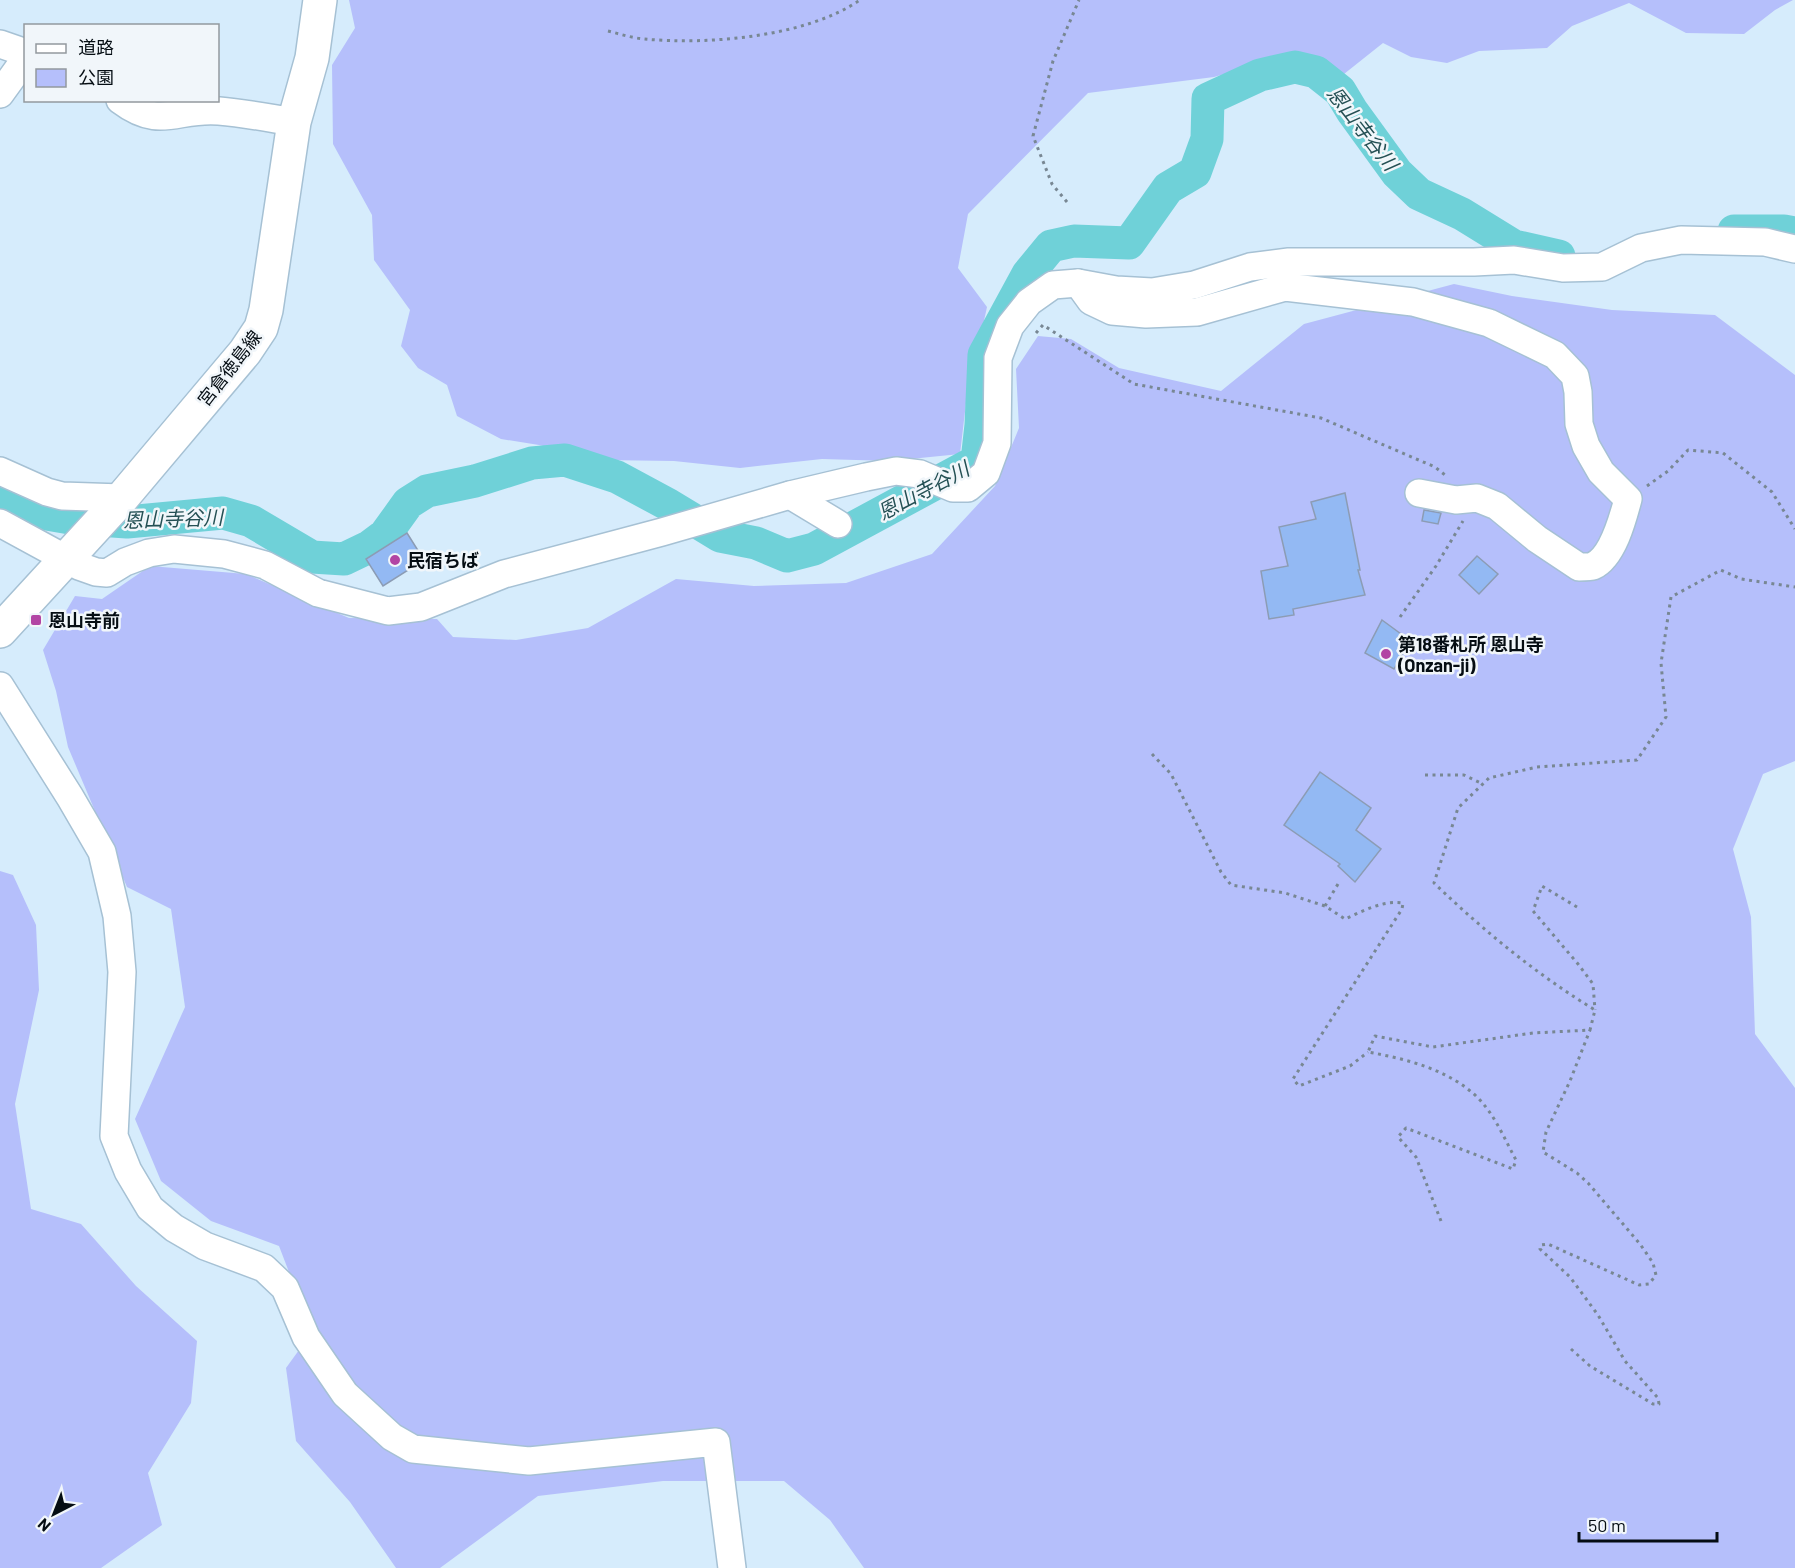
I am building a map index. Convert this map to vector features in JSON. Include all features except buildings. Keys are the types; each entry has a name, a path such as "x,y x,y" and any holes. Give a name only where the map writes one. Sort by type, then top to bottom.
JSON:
{"main road":[{"name":"宮倉徳島線","path":"0,631 117,502 245,352 261,328 266,310 294,122 312,58 321,0"}],"street":[{"path":"0,44 24,52"},
{"path":"0,94 24,61"},
{"path":"123,102 139,113 160,117 196,111 217,111 294,122"},
{"path":"0,523 75,548 79,566 96,572 107,573 125,562 149,553 174,549 224,554 265,566 318,593 357,604 388,611 422,607 504,574 790,495 896,471 920,474 953,488 968,488 986,473 997,443 998,358 1010,326 1029,302 1053,285 1078,283 1116,290 1152,292 1194,285 1250,267 1289,262 1514,260 1563,268 1602,267 1641,248 1681,240 1765,242 1795,249"},
{"path":"1078,283 1091,301 1112,311 1146,314 1197,312 1285,287 1413,302 1489,323 1555,355 1575,376 1579,424 1586,446 1601,472 1628,499 1618,531 1604,557 1594,566 1579,567 1537,539 1497,506 1478,498 1456,500 1419,493"},
{"path":"0,471 47,492 62,496 117,502"},
{"path":"790,495 838,524"},
{"path":"0,686 70,796 102,852 117,916 122,972 114,1136 128,1171 150,1208 174,1228 205,1246 264,1268 285,1288 306,1337 345,1394 392,1437 413,1449 529,1461 716,1442 732,1568"}],"path":[{"path":"608,31 643,39 699,41 730,39 799,27 849,8 860,0"},
{"path":"1066,202 1052,184 1033,136 1053,61 1079,0"},
{"path":"1032,337 1043,325 1134,384 1321,418 1435,467 1478,498 1436,566 1400,617"},
{"path":"1628,499 1668,471 1688,450 1722,453 1772,492 1795,529"},
{"path":"1595,1010 1551,983 1475,922 1434,883 1458,808 1489,778 1537,767 1637,760 1666,717 1661,663 1671,597 1720,570 1741,579 1795,587"},
{"path":"1152,754 1171,774 1221,872 1232,885 1285,893 1325,906 1345,919 1373,907 1393,902 1403,903 1402,909 1293,1079 1299,1086 1350,1066 1368,1052 1376,1036 1433,1047 1533,1033 1590,1030"},
{"path":"1425,775 1464,775 1483,784"},
{"path":"1325,906 1338,884"},
{"path":"1571,1349 1590,1366 1653,1404 1659,1404 1658,1398 1625,1361 1598,1315 1570,1277 1540,1249 1541,1245 1548,1244 1638,1285 1649,1284 1656,1275 1653,1263 1640,1244 1588,1183 1577,1173 1544,1152 1546,1132 1574,1071 1595,1010 1593,984 1533,910 1542,886 1577,907"},
{"path":"1368,1052 1405,1059 1436,1071 1476,1096 1496,1123 1516,1160 1513,1169 1406,1128 1398,1137 1416,1157 1441,1221"}],"green space":[{"path":"349,0 1793,0 1775,10 1744,34 1686,33 1629,3 1572,26 1547,48 1479,51 1447,63 1411,57 1383,43 1344,74 1287,56 1214,77 1088,93 968,214 958,268 987,307 966,403 960,454 890,461 822,459 740,468 674,461 603,460 501,439 457,416 447,385 418,368 401,346 410,310 374,260 372,215 333,144 332,65 355,28"},
{"path":"1454,284 1512,296 1612,310 1715,315 1795,375 1795,761 1763,774 1733,849 1751,917 1755,1034 1795,1088 1795,1568 864,1568 830,1520 784,1481 663,1481 538,1496 440,1568 396,1568 350,1502 296,1441 286,1368 312,1332 279,1246 211,1221 161,1181 135,1119 185,1007 171,909 127,887 68,747 56,691 43,650 75,596 102,599 150,566 246,574 349,618 437,619 453,637 516,640 588,628 676,579 754,586 846,583 932,554 995,486 1019,428 1016,369 1038,336 1071,339 1119,368 1221,391 1304,324"},
{"path":"0,871 13,875 36,925 39,990 15,1104 31,1209 81,1224 136,1286 197,1341 191,1403 148,1473 162,1525 101,1568 0,1568"}],"waterway":[{"name":"恩山寺谷川","path":"0,496 35,512 70,518 127,522 223,513 251,521 312,557 344,559 369,547 385,535 408,503 427,491 475,481 532,463 565,460 617,477 720,536 756,543 787,556 814,549 977,461 984,355 1028,274 1051,246 1074,241 1129,243 1168,188 1195,172 1207,139 1208,99 1260,75 1295,67 1316,72 1340,91 1397,173 1419,194 1462,214 1514,246 1559,256"},
{"name":"恩山寺谷川","path":"1734,231 1795,233"}],"place":[{"name":"民宿ちば","path":"395,560"},
{"name":"恩山寺前","path":"36,620"},
{"name":"第18番札所 恩山寺 (Onzan-ji)","path":"1386,654"}]}
